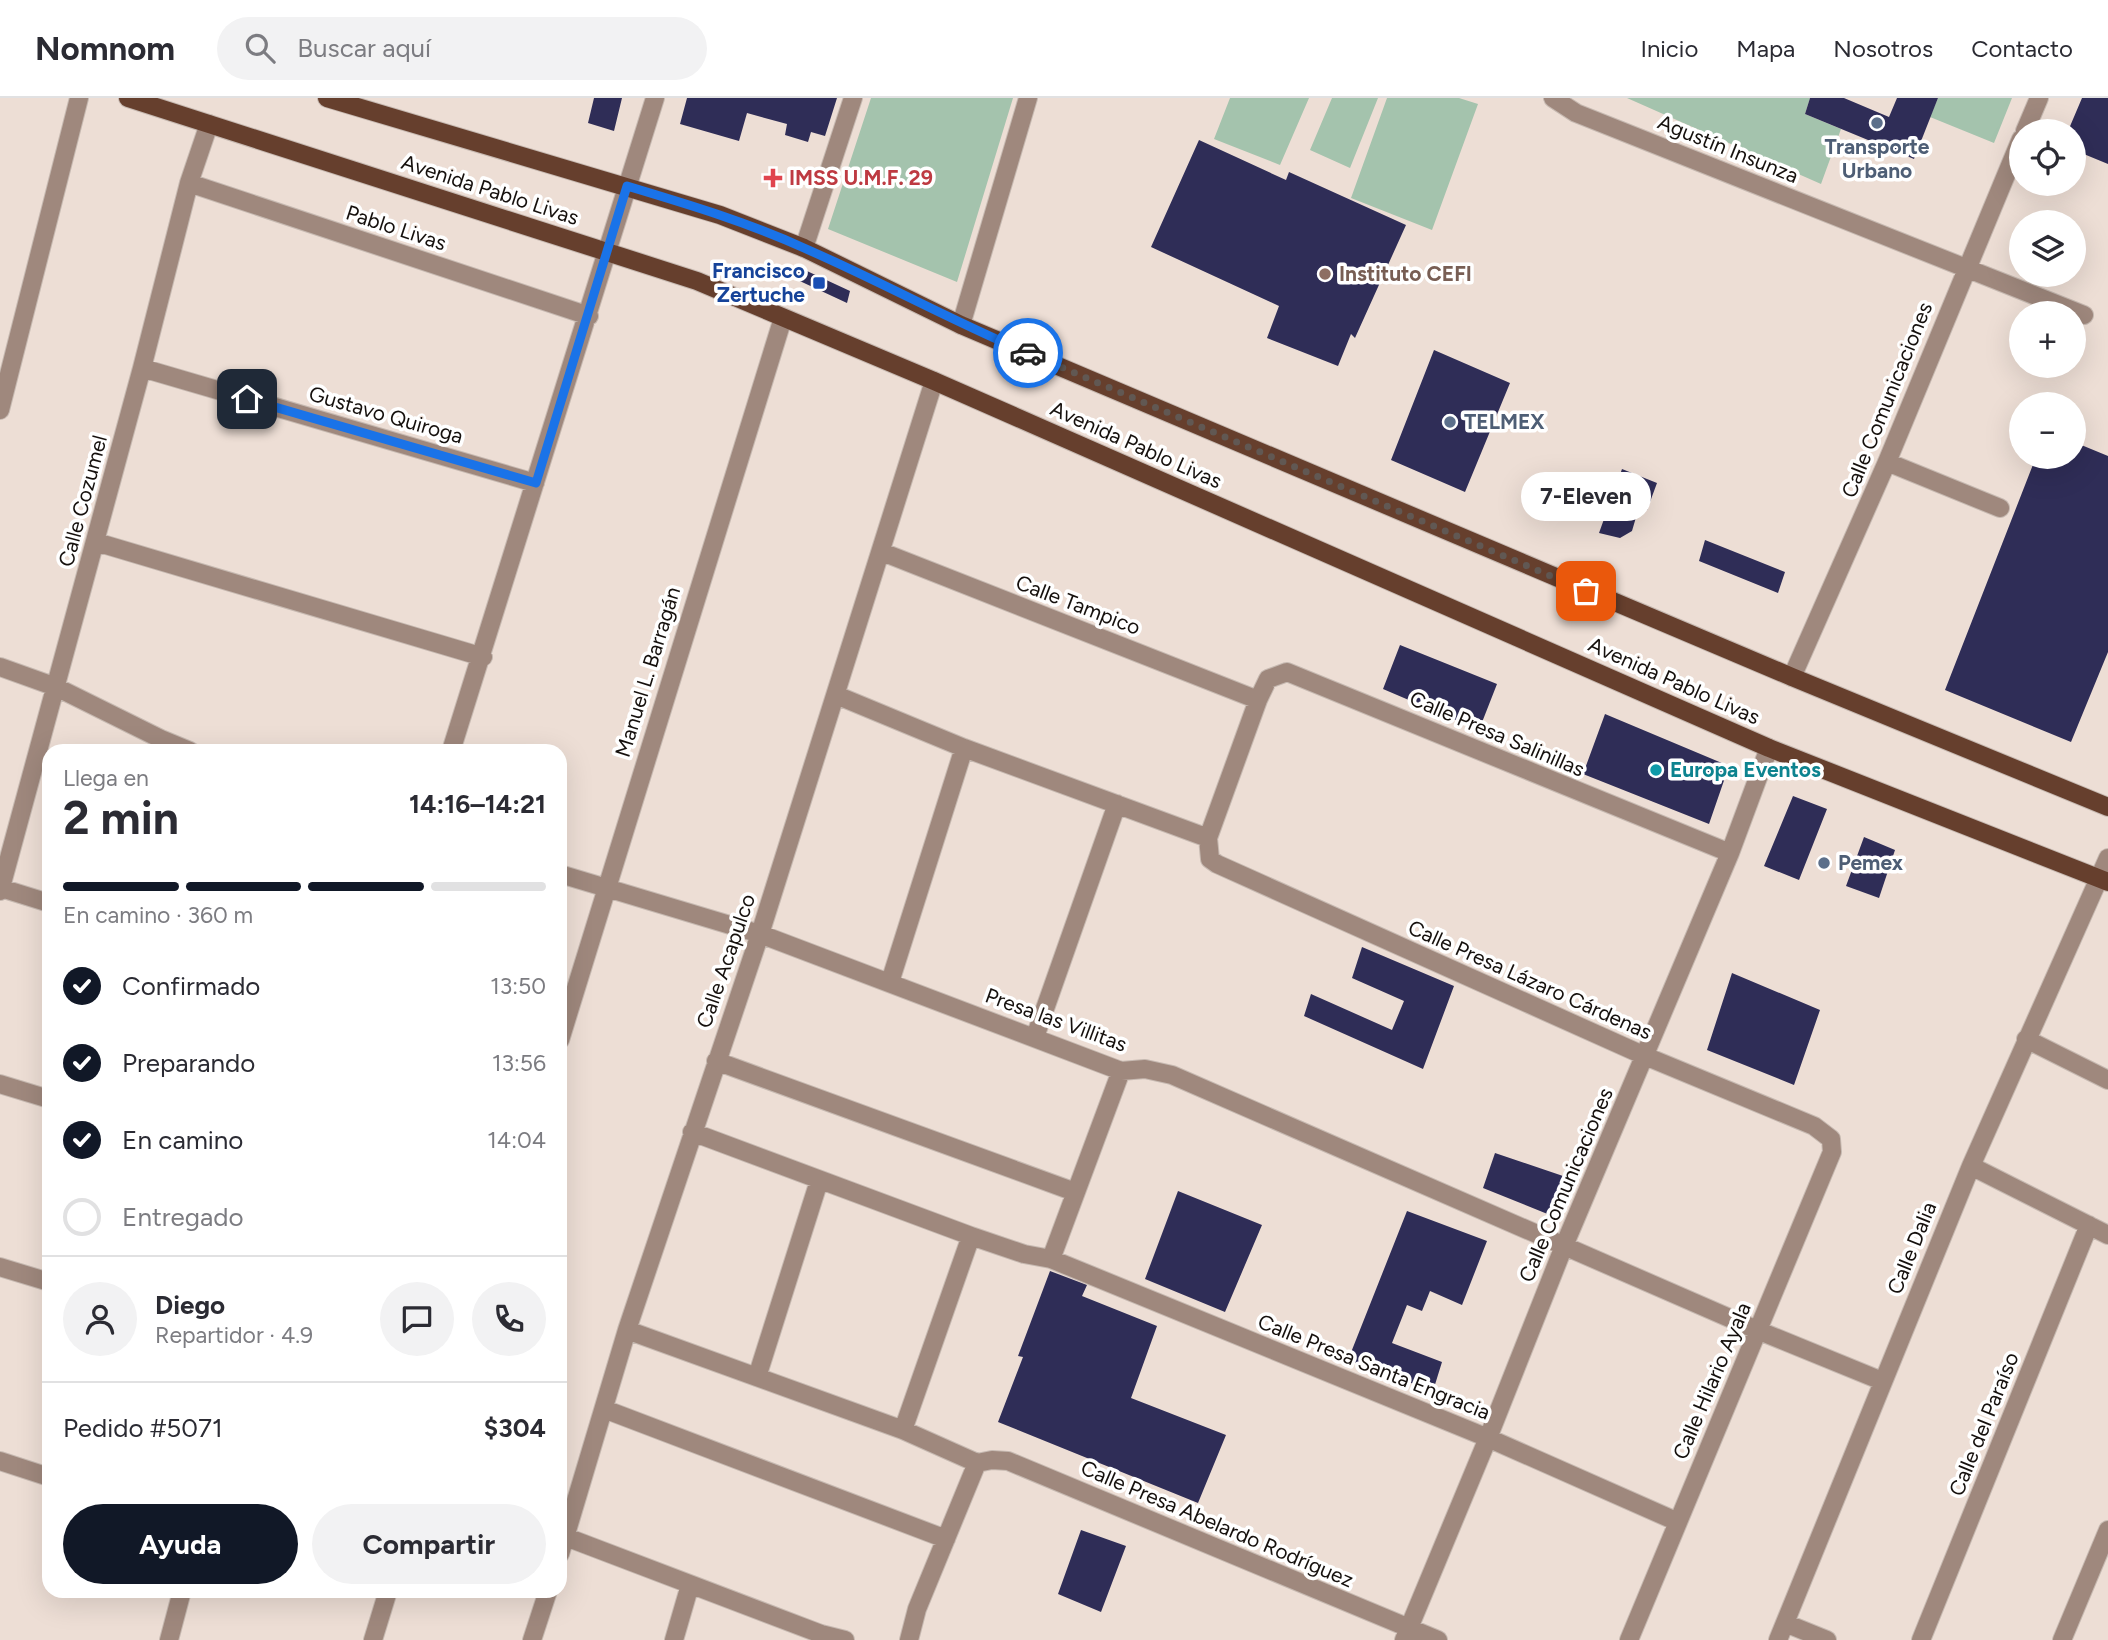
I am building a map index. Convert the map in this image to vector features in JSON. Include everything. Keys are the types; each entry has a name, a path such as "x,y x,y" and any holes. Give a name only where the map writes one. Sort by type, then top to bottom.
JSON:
{"main road":[{"name":"Avenida Pablo Livas","path":"128,98 696,281 934,381 1769,748 2104,880"},
{"name":"Avenida Pablo Livas","path":"327,98 720,215 804,248 961,325 1792,677 2108,807"}],"street":[{"path":"0,410 79,98"},
{"path":"454,744 655,98"},
{"path":"804,248 853,98"},
{"path":"961,325 1028,98"},
{"name":"Agustín Insunza","path":"1553,98 1576,113 2049,301"},
{"path":"2030,119 2039,98"},
{"name":"Calle Cozumel","path":"0,889 96,542 189,183 209,124"},
{"name":"Calle Comunicaciones","path":"1792,677 1887,462 2009,167"},
{"name":"Pablo Livas","path":"189,183 589,316"},
{"name":"Manuel L. Barragán","path":"567,1017 783,318"},
{"name":"Gustavo Quiroga","path":"142,368 536,483"},
{"name":"Calle Acapulco","path":"567,1533 627,1330 760,934 934,381"},
{"path":"1887,462 2000,508"},
{"path":"96,542 483,657"},
{"name":"Calle Tampico","path":"882,552 1258,699"},
{"path":"0,667 56,687 173,744"},
{"name":"Calle Presa Salinillas","path":"1258,699 1268,679 1287,672 1730,853"},
{"path":"836,695 964,748 1208,838 1258,699"},
{"path":"890,982 964,748"},
{"name":"Calle Comunicaciones","path":"1406,1634 1564,1246 1730,853 1769,748"},
{"path":"1035,1037 1116,804"},
{"name":"Calle Presa Lázaro Cárdenas","path":"1208,838 1210,859 1645,1056 1814,1126 1831,1139"},
{"name":"Calle Dalia","path":"1778,1640 1970,1167 2026,1039 2104,880 2108,858"},
{"name":"Presa las Villitas","path":"567,876 760,934 1121,1071 1145,1069 1172,1074 1758,1330 1882,1381"},
{"path":"0,889 42,901"},
{"path":"2026,1039 2108,1080"},
{"path":"716,1060 1075,1192"},
{"path":"1051,1259 1121,1071"},
{"path":"0,1084 42,1097"},
{"name":"Calle Presa Santa Engracia","path":"692,1132 971,1236 1024,1254 1051,1259 1488,1438 1678,1522"},
{"name":"Calle Hilario Ayala","path":"1629,1640 1832,1152 1831,1139"},
{"path":"1970,1167 2108,1235"},
{"path":"757,1377 819,1181"},
{"name":"Calle del Paraíso","path":"1921,1640 2089,1225"},
{"path":"903,1430 971,1236"},
{"path":"0,1267 42,1280"},
{"path":"627,1330 903,1430 977,1463 917,1609 909,1640"},
{"path":"604,1409 946,1539"},
{"path":"0,1461 42,1474"},
{"name":"Calle Presa Abelardo Rodríguez","path":"977,1463 1008,1461 1406,1634 1438,1640"},
{"path":"2062,1640 2108,1530"},
{"path":"567,1536 820,1637 845,1640"},
{"path":"674,1640 690,1584"},
{"path":"169,1640 180,1598"},
{"path":"373,1640 386,1598"},
{"path":"533,1640 546,1598"},
{"path":"1785,1623 1827,1640"}],"green space":[{"path":"871,98 1013,98 957,282 828,229"},
{"path":"1230,98 1309,98 1280,165 1214,139"},
{"path":"1332,98 1378,98 1350,168 1310,150"},
{"path":"1387,98 1459,98 1478,104 1432,230 1351,198"},
{"path":"1627,98 1810,98 1805,114 1841,129 1821,184"},
{"path":"1938,98 2012,98 1994,143 1930,117"}],"building":[{"path":"594,98 622,98 614,131 588,123"},
{"path":"687,98 837,98 825,136 811,132 808,142 785,135 787,124 747,113 739,141 680,124"},
{"name":"Transporte Urbano","path":"1810,98 1844,98 1889,117 1897,98 1938,98 1914,159 1805,114"},
{"path":"2082,98 2108,98 2108,164 2086,155 2086,119 2073,119"},
{"path":"1199,140 1286,180 1289,172 1406,225 1355,338 1351,334 1338,366 1267,338 1279,306 1151,247"},
{"name":"Francisco Zertuche","path":"794,265 850,291 847,303 789,276"},
{"name":"TELMEX","path":"1434,350 1510,383 1465,492 1391,460"},
{"path":"2086,447 2108,456 2108,652 2071,742 1945,690 2031,469 2086,469"},
{"path":"1622,469 1657,483 1647,510 1639,507 1632,531 1620,538 1599,533"},
{"path":"1705,540 1785,572 1778,593 1699,561"},
{"path":"1400,645 1497,684 1479,730 1383,689"},
{"name":"Europa Eventos","path":"1605,714 1729,766 1709,824 1583,774"},
{"path":"1793,796 1827,809 1799,880 1764,866"},
{"path":"1864,837 1895,850 1879,898 1846,886"},
{"path":"1362,947 1454,986 1423,1069 1304,1016 1311,994 1392,1030 1404,1001 1352,978"},
{"path":"1732,973 1820,1010 1794,1085 1707,1050"},
{"path":"1495,1153 1563,1176 1550,1215 1483,1188"},
{"path":"1178,1191 1262,1225 1225,1312 1145,1279"},
{"path":"1407,1211 1487,1241 1462,1305 1430,1291 1422,1311 1407,1305 1392,1343 1442,1362 1433,1391 1348,1360"},
{"path":"1050,1271 1087,1285 1082,1296 1157,1326 1131,1398 1226,1435 1198,1503 998,1422 1023,1357 1018,1356"},
{"path":"1081,1530 1126,1546 1101,1612 1058,1594"}],"way so far":[{"path":"1028,353 1586,591"}],"place":[{"name":"Transporte Urbano","path":"1877,123"},
{"name":"IMSS U.M.F. 29","path":"773,178"},
{"name":"Instituto CEFI","path":"1325,274"},
{"name":"Francisco Zertuche","path":"819,283"},
{"name":"TELMEX","path":"1450,422"},
{"name":"7-Eleven","path":"1586,591"},
{"name":"Europa Eventos","path":"1656,770"},
{"name":"Pemex","path":"1824,863"}],"route":[{"path":"247,399 536,483 627,186 720,215 804,248 961,325 1028,353"}]}
